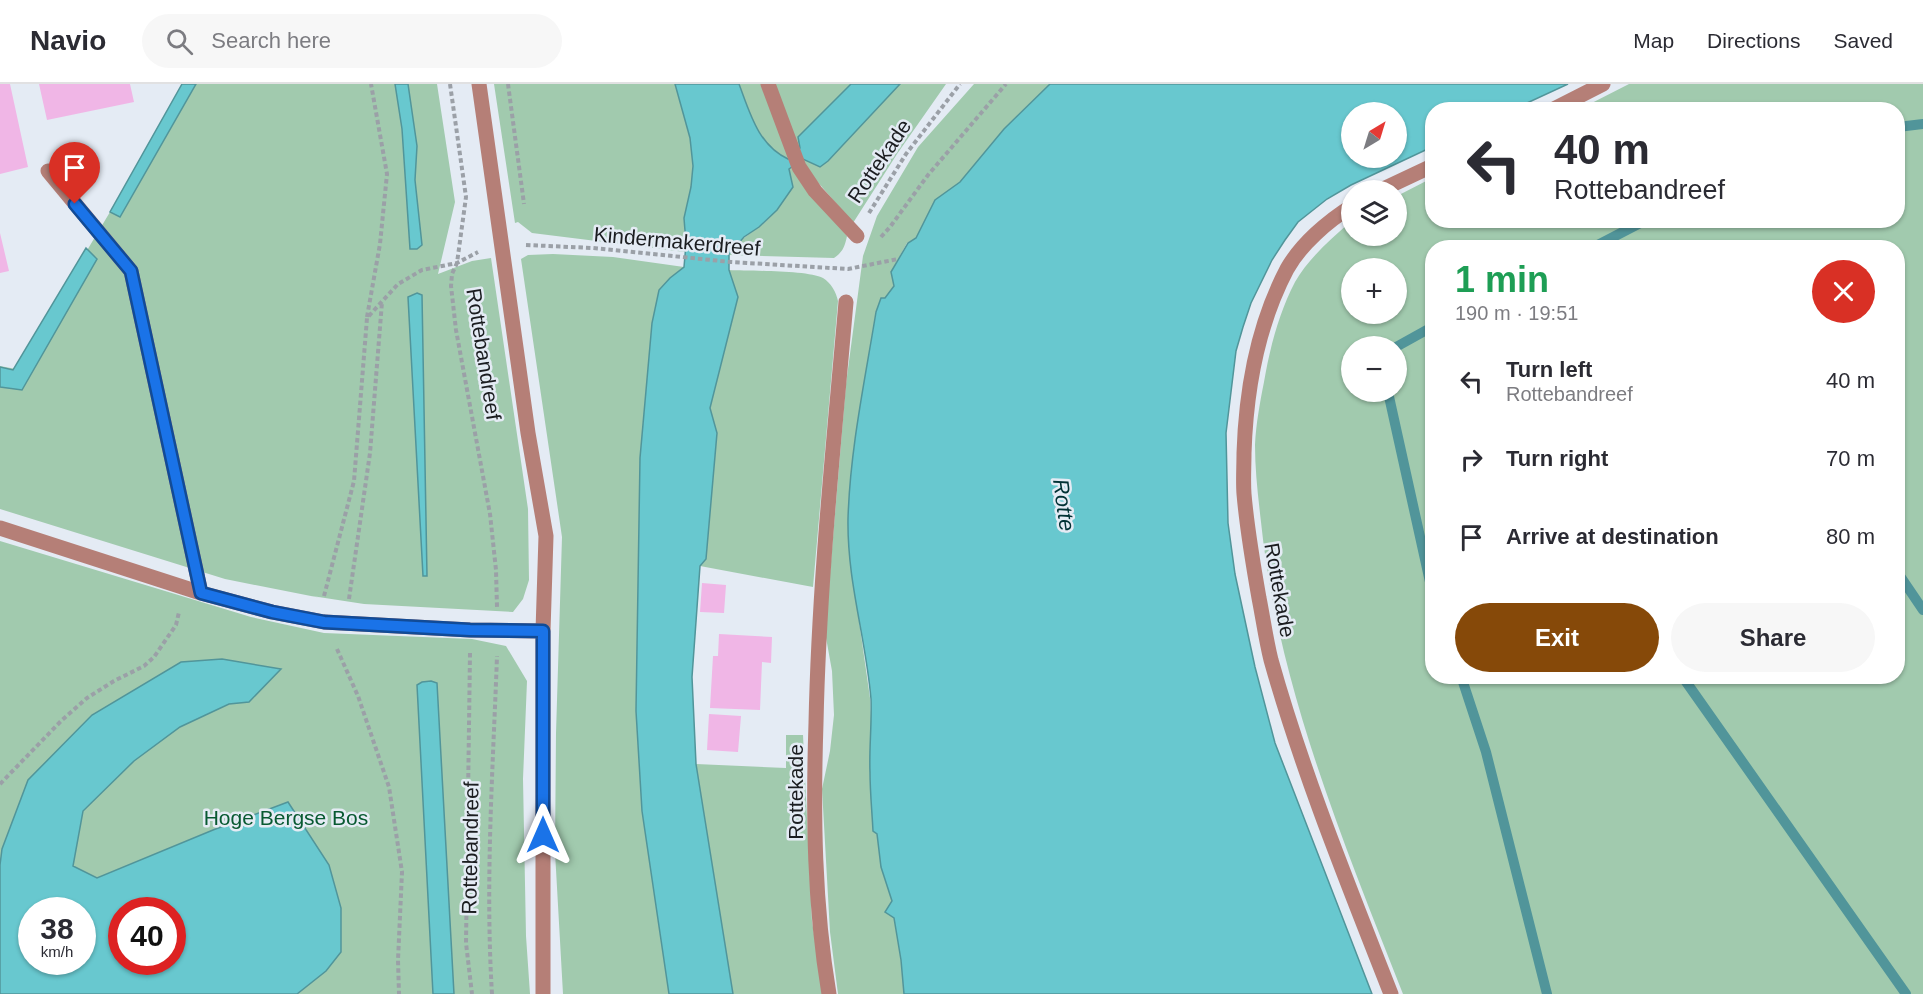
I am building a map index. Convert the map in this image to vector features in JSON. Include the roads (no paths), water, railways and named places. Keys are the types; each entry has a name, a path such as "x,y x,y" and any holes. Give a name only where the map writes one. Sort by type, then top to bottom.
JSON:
{"street":[{"name":"Rottebandreef","path":"479,84 528,433 546,536 543,631 543,994"},
{"path":"768,84 799,166 815,191 857,236"},
{"path":"1568,102 1603,84"},
{"path":"1402,180 1425,169"},
{"path":"48,171 131,271 201,593"},
{"name":"Rottekade","path":"1341,213 1301,250 1288,268 1263,327 1255,354 1247,405 1244,492 1254,570 1271,658 1313,787 1391,994"},
{"name":"Rottekade","path":"830,994 817,878 814,791 823,567 846,302"},
{"path":"0,528 201,593 272,612 324,622 470,630 543,631"}],"water":[{"path":"182,84 196,84 120,217 110,212"},
{"path":"395,84 408,84 417,146 415,180 422,245 417,249 410,249 402,129"},
{"path":"675,84 739,84 751,117 762,137 778,153 788,159 800,148 798,137 851,84 900,84 828,161 820,167 803,159 789,169 793,187 777,210 744,237 729,254 729,270 738,297 710,408 717,433 706,559 700,566 692,677 696,764 733,994 669,994 642,811 636,711 640,458 652,323 659,290 684,267 686,244 684,218 693,166 690,138"},
{"name":"Rotte","path":"1050,84 1568,84 1529,102 1425,102 1425,150 1407,159 1407,102 1341,102 1341,168 1387,168 1362,180 1341,180 1341,191 1298,222 1272,260 1251,303 1236,351 1226,433 1228,523 1235,574 1255,667 1275,743 1372,994 904,994 894,918 885,912 892,901 881,867 877,834 873,831 870,787 871,699 850,565 849,493 876,312 881,298 885,298 894,286 891,272 908,243 916,238 935,200 960,182 1004,129"},
{"path":"86,248 97,259 22,390 0,387 0,367 13,370"},
{"path":"417,293 422,295 427,576 423,576 408,297"},
{"path":"222,659 281,669 249,702 229,704 180,727 134,761 83,811 73,866 97,878 288,802 329,865 341,908 341,952 326,971 297,994 0,994 2,849 28,780 92,715 181,662"},
{"path":"431,681 437,683 454,994 433,994 417,685"}],"waterway":[{"path":"1905,126 1923,124"},
{"path":"1607,240 1631,228"},
{"path":"1407,341 1425,331"},
{"path":"1390,402 1425,559"},
{"path":"1905,583 1923,610"},
{"path":"1464,684 1486,752 1547,994"},
{"path":"1688,684 1906,994"}],"park label":[{"name":"Hoge Bergse Bos","path":"286,817"}]}
